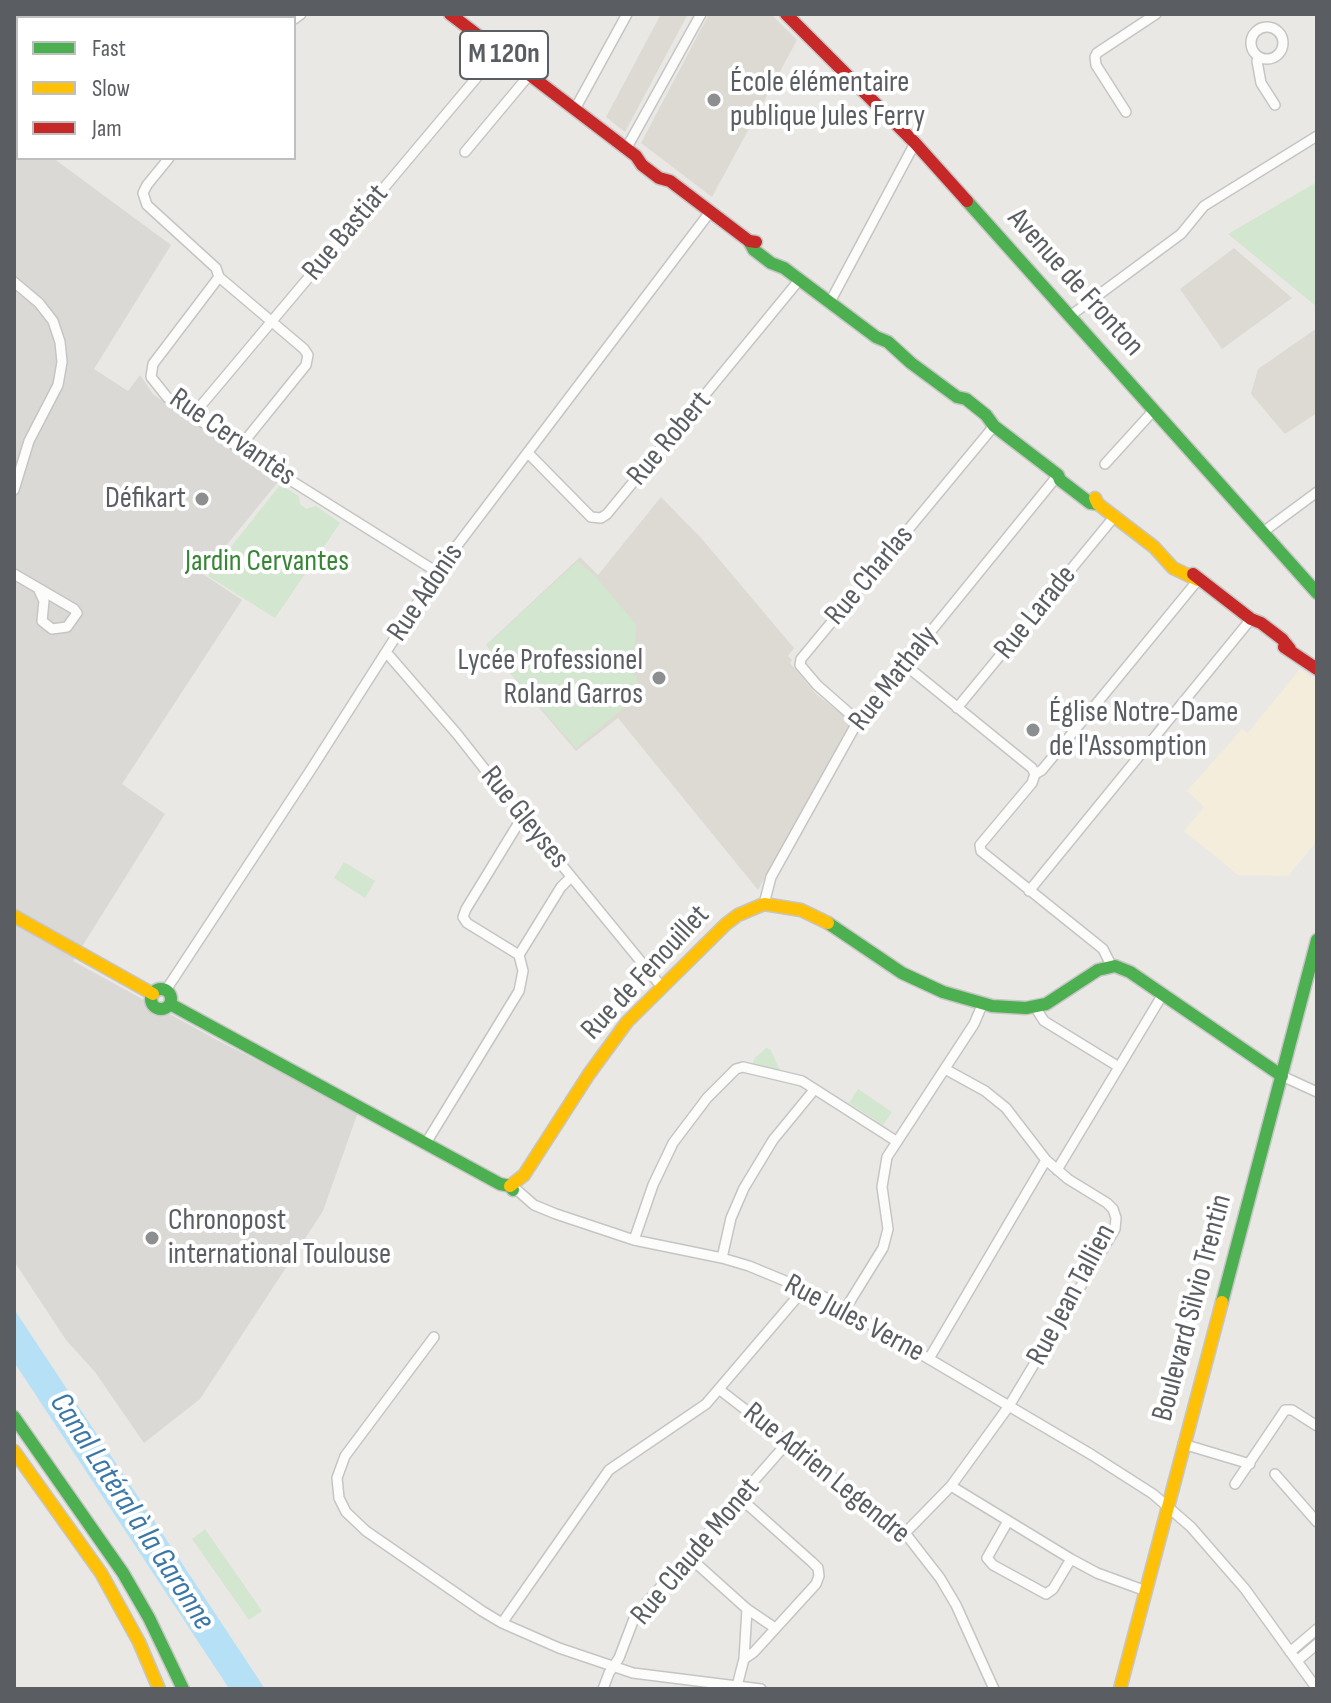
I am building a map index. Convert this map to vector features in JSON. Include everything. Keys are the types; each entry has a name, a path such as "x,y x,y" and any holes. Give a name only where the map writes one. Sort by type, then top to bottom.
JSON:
{"main road":[{"name":"M 120n","path":"450,14 631,152 646,158 670,181 749,241 775,255 784,268 876,337 901,351 911,363 957,397 966,399 994,426 1058,475 1064,475 1094,497 1098,504 1154,547 1180,561 1198,580 1261,623 1317,669"},
{"name":"Avenue de Fronton","path":"786,14 915,143 1314,585"},
{"path":"764,904 780,905 809,914 830,924 902,973 943,992 983,1003 1014,1008 1035,1007 1061,996 1098,970 1111,965 1130,972 1282,1076"},
{"name":"Rue de Fenouillet","path":"515,1186 610,1044 661,986 726,924 764,904"},
{"path":"14,916 170,996 170,1004 500,1184 515,1186"},
{"name":"Boulevard Silvio Trentin","path":"1120,1689 1317,940"},
{"path":"14,1417 123,1573 149,1618 183,1689"},
{"path":"14,1451 101,1573 139,1642 159,1689"}],"street":[{"path":"575,109 627,14"},
{"path":"631,152 701,14"},
{"path":"1126,112 1096,65 1095,57 1156,14"},
{"path":"1265,15 1269,27"},
{"path":"1269,27 1280,34 1282,48 1275,56 1260,58 1251,47 1251,38 1260,28 1269,27"},
{"name":"Rue Bastiat","path":"193,415 499,51"},
{"path":"1260,58 1257,61 1261,83 1275,105"},
{"path":"465,152 530,74"},
{"path":"1070,316 1181,234 1204,206 1317,136"},
{"path":"830,302 915,143"},
{"path":"167,160 143,193 147,205 216,268 219,277 308,355 306,365 239,448"},
{"name":"Rue Adonis","path":"159,992 437,572 710,212"},
{"name":"Rue Cervantès","path":"219,277 153,364 151,377 167,397 239,448 437,572"},
{"name":"Rue Robert","path":"528,453 591,517 601,518 800,279"},
{"path":"14,282 39,303 53,321 62,362 58,385 29,441 14,490"},
{"path":"1105,464 1154,410"},
{"name":"Rue Charlas","path":"858,721 817,685 800,665 801,659 994,426"},
{"name":"Rue Mathaly","path":"764,904 771,877 858,721 1058,475"},
{"path":"1263,532 1317,492"},
{"name":"Rue Larade","path":"957,708 1114,517"},
{"path":"14,574 38,588 77,613 67,627 52,629 42,621 44,601 38,588"},
{"path":"1111,965 1103,949 981,851 980,845 1032,783 1035,774 1042,770 1198,580"},
{"path":"1029,891 1251,619"},
{"name":"Rue Gleyses","path":"386,652 457,734 661,986"},
{"path":"904,664 1032,768 1035,774"},
{"path":"426,1143 519,991 523,971 519,955 467,923 463,917 518,824 524,819"},
{"path":"519,955 561,887 571,877"},
{"path":"1057,1170 1163,994"},
{"path":"844,1311 883,1248 888,1218 882,1187 887,1157 974,1024 983,1003"},
{"path":"1035,1007 1044,1021 1119,1067"},
{"path":"634,1240 653,1185 673,1143 725,1077 736,1069 743,1067 793,1078 896,1141"},
{"name":"Rue Jean Tallien","path":"905,1533 951,1486 1009,1406 1115,1229 1116,1218 1113,1209 1046,1160 1006,1108 985,1091 945,1069"},
{"path":"1282,1076 1317,1092"},
{"path":"722,1258 731,1218 744,1188 773,1140 814,1090"},
{"path":"930,1357 1046,1160"},
{"name":"Rue Jules Verne","path":"515,1186 534,1205 634,1240 722,1258 824,1297 1092,1455 1153,1494 1191,1527 1235,1576 1317,1689"},
{"path":"502,1623 609,1470 694,1414 720,1390 803,1288"},
{"path":"434,1337 345,1456 337,1478 339,1498 346,1512 366,1531 502,1623 613,1668 761,1689"},
{"name":"Rue Adrien Legendre","path":"720,1390 905,1533 940,1578 956,1605 994,1689"},
{"path":"1235,1484 1285,1410 1292,1410 1317,1426"},
{"name":"Rue Claude Monet","path":"603,1689 635,1616 788,1442"},
{"path":"1183,1444 1250,1464"},
{"path":"1275,1474 1317,1522"},
{"path":"951,1486 1071,1559 1097,1573 1146,1591"},
{"path":"739,1497 818,1568 819,1576 816,1584 744,1659"},
{"path":"1008,1521 987,1558 993,1565 1046,1594 1053,1589 1071,1559"},
{"path":"688,1556 747,1609 775,1628"},
{"path":"737,1686 744,1659 747,1609"},
{"path":"1290,1652 1317,1629"},
{"path":"1297,1661 1317,1644"}],"shaded area":[{"path":"661,14 688,14 625,132 606,117"},
{"name":"École élémentaire publique Jules Ferry","path":"709,14 771,14 797,40 712,197 641,143"},
{"path":"14,43 16,160 56,160 171,245 94,369 128,391 140,375 153,394 278,482 203,574 242,600 122,784 165,814 73,961 358,1112 323,1211 200,1399 144,1443 95,1372 66,1340 14,1261"},
{"path":"1234,248 1292,298 1222,349 1180,289"},
{"path":"1317,328 1317,413 1285,434 1251,394 1258,369"},
{"name":"Lycée Professionel Roland Garros","path":"661,497 702,539 794,648 788,656 792,660 790,663 816,694 847,718 849,726 758,890 618,718 576,751 486,645 580,557 598,575"},
{"path":"1300,669 1317,682 1317,841 1288,876 1238,875 1184,831 1204,807 1187,791 1242,729 1248,733"}],"green space":[{"path":"1317,182 1317,307 1228,234"},
{"name":"Jardin Cervantes","path":"280,485 299,496 300,504 306,509 316,506 340,523 275,618 208,576"},
{"path":"578,561 596,577 636,624 633,675 637,676 639,695 576,748 486,645"},
{"path":"344,862 375,881 365,898 334,878"},
{"path":"766,1048 770,1049 780,1070 755,1066 753,1063"},
{"path":"858,1089 892,1112 883,1125 849,1103"},
{"path":"205,1529 262,1611 249,1620 192,1539"}],"water":[{"name":"Canal Latéral à la Garonne","path":"14,1309 265,1689 228,1687 14,1362"}],"traffic: fast":[{"path":"967,201 1317,593"},
{"path":"749,241 754,250 771,263 784,268 876,337 888,342 957,397 966,399 994,426 1058,475 1060,480 1090,503 1098,504"},
{"path":"828,923 902,973 943,992 992,1006 1026,1008 1046,1004 1098,970 1115,966 1130,972 1282,1076"},
{"path":"1222,1302 1317,940"},
{"path":"161,989 168,992 171,999 168,1006 161,1009 154,1006 151,999 154,992 161,989"},
{"path":"170,1004 513,1190"},
{"path":"14,1417 123,1573 149,1618 183,1689"}],"traffic: slow":[{"path":"1095,498 1098,504 1154,547 1173,568 1198,580"},
{"path":"510,1186 524,1175 589,1074 627,1022 726,924 764,904 801,910 828,923"},
{"path":"14,916 153,994"},
{"path":"1120,1689 1222,1302"},
{"path":"14,1451 101,1573 139,1642 159,1689"}],"traffic: jam":[{"path":"450,14 636,156 659,178 670,181 749,241 756,242"},
{"path":"786,14 915,143 967,201"},
{"path":"1193,574 1282,639 1290,649"},
{"path":"1284,647 1317,669"}],"place":[{"name":"École élémentaire publique Jules Ferry","path":"714,100"},
{"name":"Défikart","path":"202,499"},
{"name":"Lycée Professionel Roland Garros","path":"659,678"},
{"name":"Église Notre-Dame de l'Assomption","path":"1033,730"},
{"name":"Chronopost international Toulouse","path":"152,1238"}]}
